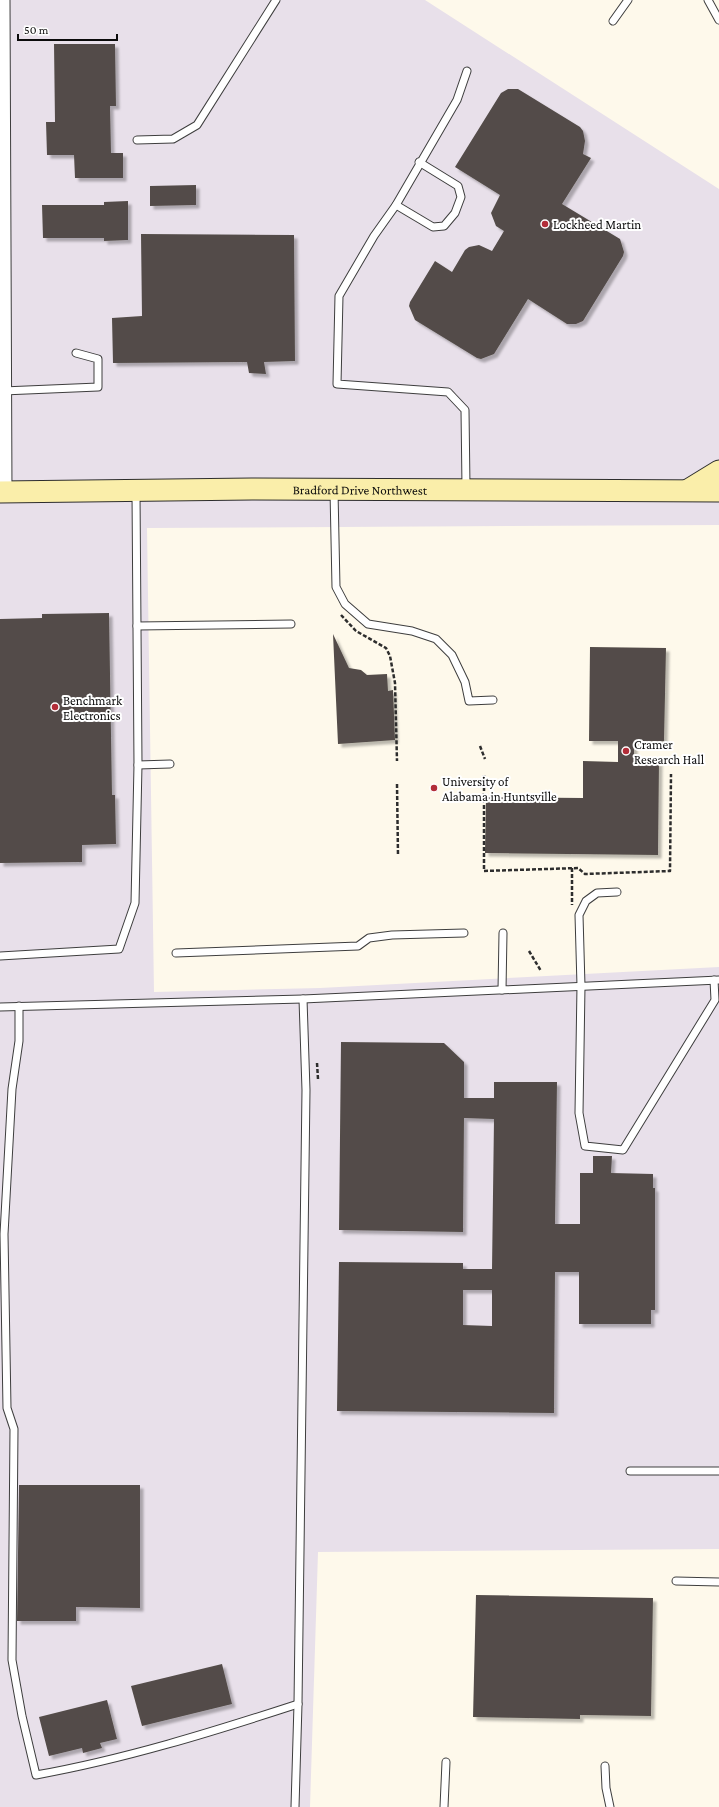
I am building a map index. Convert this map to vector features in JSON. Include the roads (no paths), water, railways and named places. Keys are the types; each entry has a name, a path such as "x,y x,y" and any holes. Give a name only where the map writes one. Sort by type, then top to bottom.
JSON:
{"main road":[{"path":"687,491 719,471"},
{"name":"Bradford Drive Northwest","path":"2,492 334,489 719,490"},
{"path":"687,491 719,506"}],"street":[{"path":"2,0 2,492"}],"lane":[{"path":"137,140 173,139 197,125 276,0"},
{"path":"613,21 628,0"},
{"path":"708,0 719,20"},
{"path":"466,490 465,410 448,392 337,384 339,296 374,236 396,205 419,162 457,100 467,71"},
{"path":"396,205 433,227 444,226 455,213 461,197 458,186 419,162"},
{"path":"3,391 98,387 98,359 76,354"},
{"path":"334,489 336,587 345,604 368,624 412,631 436,639 452,655 465,682 468,701 492,700"},
{"path":"0,956 120,949 135,903 138,765 136,490"},
{"path":"137,626 291,624"},
{"path":"138,765 170,764"},
{"path":"0,1007 303,999 581,986 716,980 715,1000 623,1150 585,1146 579,1113 581,986 579,914 586,901 597,893 617,892"},
{"path":"502,990 503,933"},
{"path":"176,953 358,946 368,938 392,935 464,934"},
{"path":"295,1807 298,1704 306,1090 303,999"},
{"path":"19,1006 19,1041 12,1089 4,1234 4,1408 14,1430 12,1660 22,1716 36,1775 208,1734 298,1704"},
{"path":"630,1471 719,1471"},
{"path":"676,1581 719,1582"},
{"path":"444,1807 446,1762"},
{"path":"605,1766 606,1788 610,1807"}],"place":[{"name":"Lockheed Martin","path":"545,224"},
{"name":"Benchmark Electronics","path":"55,707"},
{"name":"Cramer Research Hall","path":"626,751"},
{"name":"University of Alabama in Huntsville","path":"434,788"}]}
